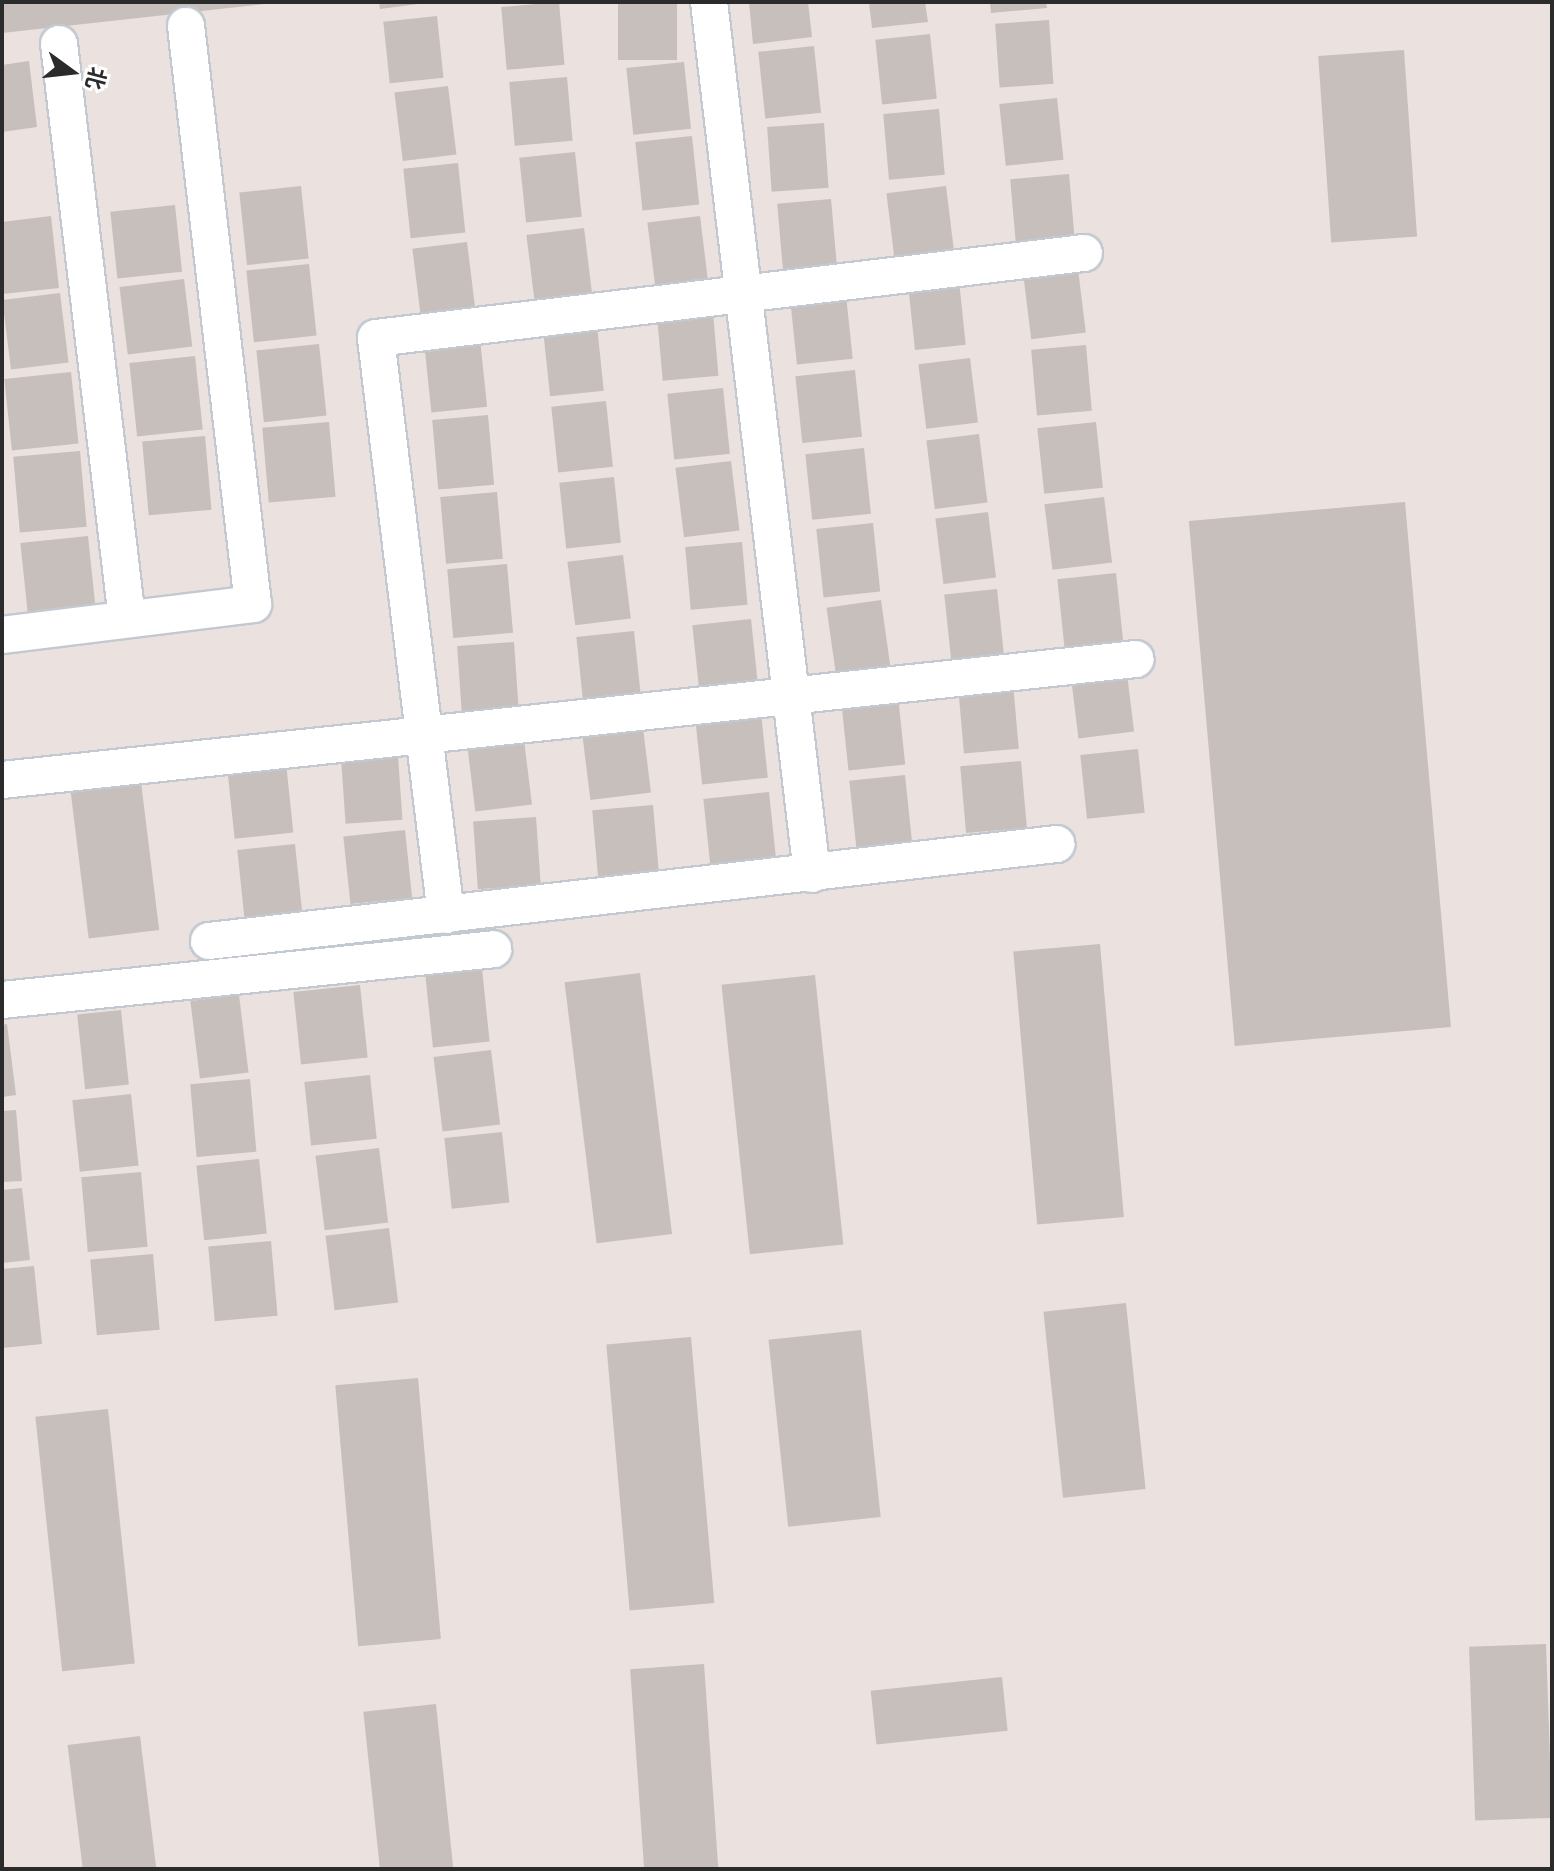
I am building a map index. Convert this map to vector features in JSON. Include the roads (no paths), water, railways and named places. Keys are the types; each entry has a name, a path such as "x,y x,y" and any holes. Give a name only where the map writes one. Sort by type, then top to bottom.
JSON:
{"lane":[{"path":"709,2 812,874"},
{"path":"2,635 253,604 186,26"},
{"path":"59,44 127,619"},
{"path":"446,915 376,338 1084,253"},
{"path":"2,780 1136,659"},
{"path":"209,941 1056,844"},
{"path":"2,1000 493,949"}]}
